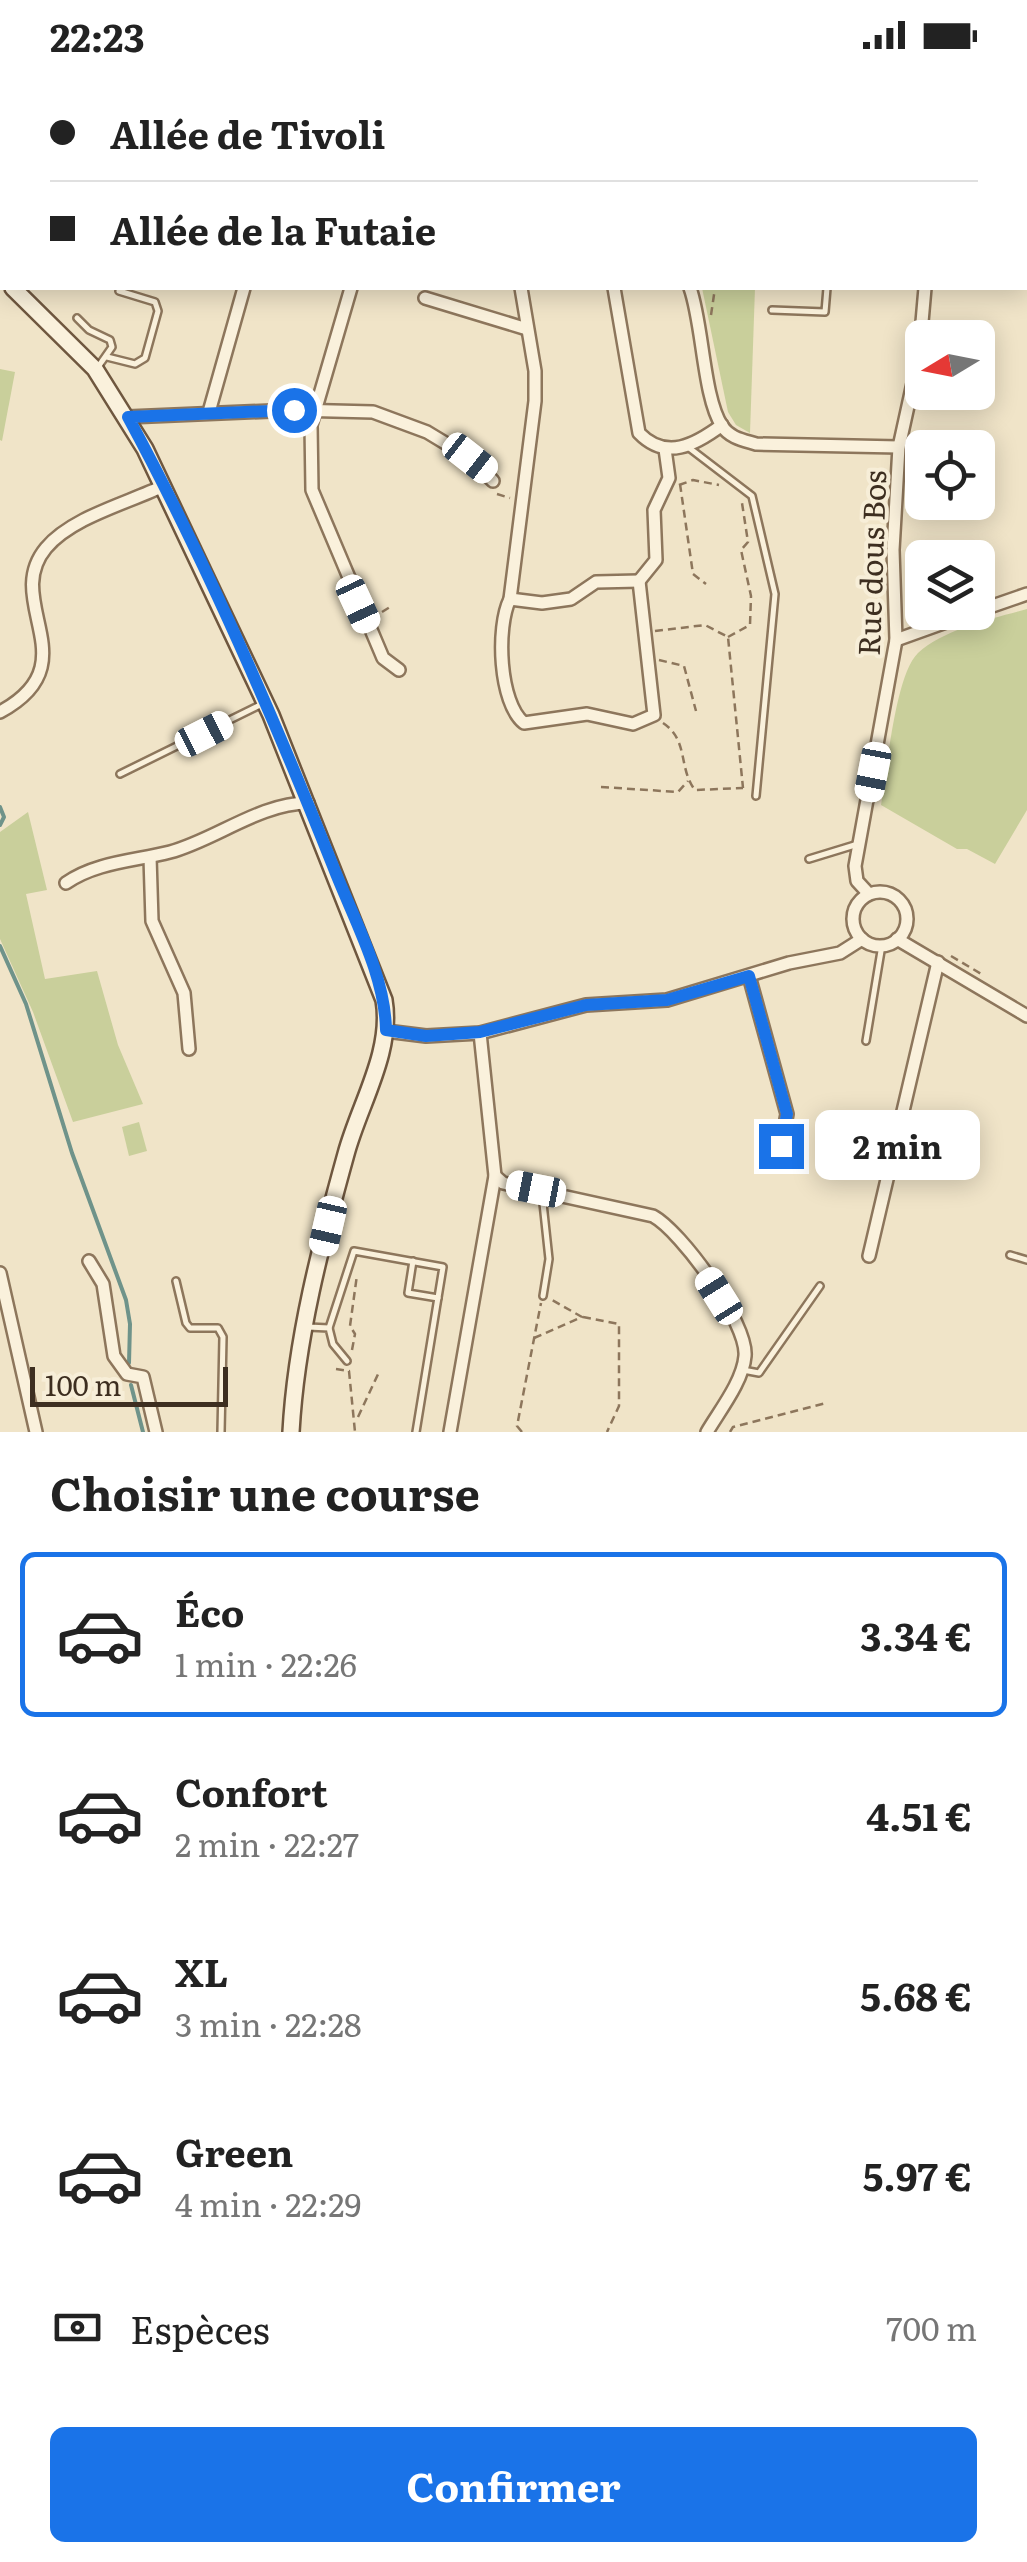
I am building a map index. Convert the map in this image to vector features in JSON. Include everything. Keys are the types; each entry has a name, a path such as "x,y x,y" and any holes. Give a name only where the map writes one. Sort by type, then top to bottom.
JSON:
{"street":[{"path":"15,290 101,363 265,702 379,982 386,1030 346,1153 304,1326 291,1432"},
{"path":"209,412 243,290"},
{"path":"350,290 314,410 309,459 317,507 383,658 399,670"},
{"path":"520,290 535,371 535,401 510,599 500,629 509,698 517,718 524,723 586,714 633,724 654,715 639,582 656,560 654,510 669,478 665,449"},
{"path":"614,290 639,433 665,449 688,448 722,425"},
{"path":"690,290 722,425 733,437 756,444 898,446"},
{"name":"Rue dous Bos","path":"868,894 857,881 860,844 896,640 893,550 898,446 918,356 925,290"},
{"path":"426,298 527,329"},
{"path":"128,417 209,412 373,412 398,420 470,458 495,488"},
{"path":"0,712 26,696 42,667 43,630 32,589 37,561 47,546 67,531 163,486"},
{"path":"510,599 542,603 570,599 596,582 639,582"},
{"path":"995,605 1027,594"},
{"path":"896,640 925,630"},
{"path":"66,882 82,872 150,857 282,807 308,802"},
{"path":"150,857 152,921 184,992 189,1049"},
{"path":"880,891 901,902 906,924 897,939 882,945 862,939 853,914 868,894 880,891"},
{"path":"386,1030 426,1036 480,1032 586,1005 667,1000 840,954 862,939"},
{"path":"897,939 1027,1016"},
{"path":"869,1256 938,962"},
{"path":"749,976 787,1114 781,1146"},
{"path":"450,1432 492,1212 495,1176 480,1032"},
{"path":"898,1123 941,1133"},
{"path":"495,1176 503,1183 653,1216 671,1225 736,1323 746,1350 742,1370 707,1432"},
{"path":"88,1260 103,1284 118,1366 143,1377 156,1432"},
{"path":"0,1274 27,1410 36,1432"}],"lane":[{"path":"772,310 825,312 827,290"},
{"path":"77,318 110,340 101,363 127,364 146,358 158,311 155,302 119,292"},
{"path":"688,448 752,496 774,594 756,796"},
{"path":"120,774 265,702"},
{"path":"808,859 847,844 860,844"},
{"path":"866,1041 882,945"},
{"path":"542,1190 548,1258 542,1296"},
{"path":"347,1361 332,1344 329,1328 354,1251 442,1267 416,1432"},
{"path":"1010,1255 1027,1260"},
{"path":"413,1261 408,1293 438,1298"},
{"path":"176,1281 190,1328 218,1328 223,1337 221,1432"},
{"path":"742,1370 759,1373 820,1286"},
{"path":"304,1326 329,1328"}],"path":[{"path":"708,322 714,312 714,290"},
{"path":"674,488 693,480 726,486"},
{"path":"680,484 693,574 706,584"},
{"path":"495,488 508,498"},
{"path":"742,497 748,542 739,550 743,589 751,596 774,594"},
{"path":"733,513 744,511"},
{"path":"728,636 750,626 751,596"},
{"path":"382,612 390,608"},
{"path":"645,633 706,625 728,636"},
{"path":"728,636 742,788"},
{"path":"653,661 672,660 684,666 696,712"},
{"path":"727,714 738,712"},
{"path":"654,715 679,736 688,781 698,791 742,788 756,796"},
{"path":"731,752 740,751"},
{"path":"601,787 678,792 688,781"},
{"path":"352,1353 355,1334 350,1326 361,1251"},
{"path":"522,1432 517,1426 542,1296 582,1317 619,1324 619,1406 607,1432"},
{"path":"534,1338 582,1317"},
{"path":"336,1369 349,1371 356,1432"},
{"path":"357,1419 379,1372"},
{"path":"730,1432 733,1426 826,1403"}],"green space":[{"path":"702,290 755,290 750,433 736,425 728,412"},
{"path":"0,369 15,372 2,441 0,440"},
{"path":"1027,609 1027,810 995,864 967,849 957,849 881,805 898,702 910,664 918,653 955,631 995,630 995,618"},
{"path":"28,812 47,890 26,894 45,979 97,971 118,1045 143,1104 73,1122 33,1012 0,939 0,832"},
{"path":"139,1122 147,1151 129,1156 122,1127"}],"waterway":[{"path":"0,807 4,817 0,825"},
{"path":"0,946 26,1004 72,1153 126,1300 129,1363"},
{"path":"131,1385 143,1432"}],"route":[{"path":"294,410 128,417 243,652 308,802 379,982 386,1007 386,1030 426,1036 480,1032 586,1005 667,1000 696,994 749,976 787,1114 781,1146"}]}
